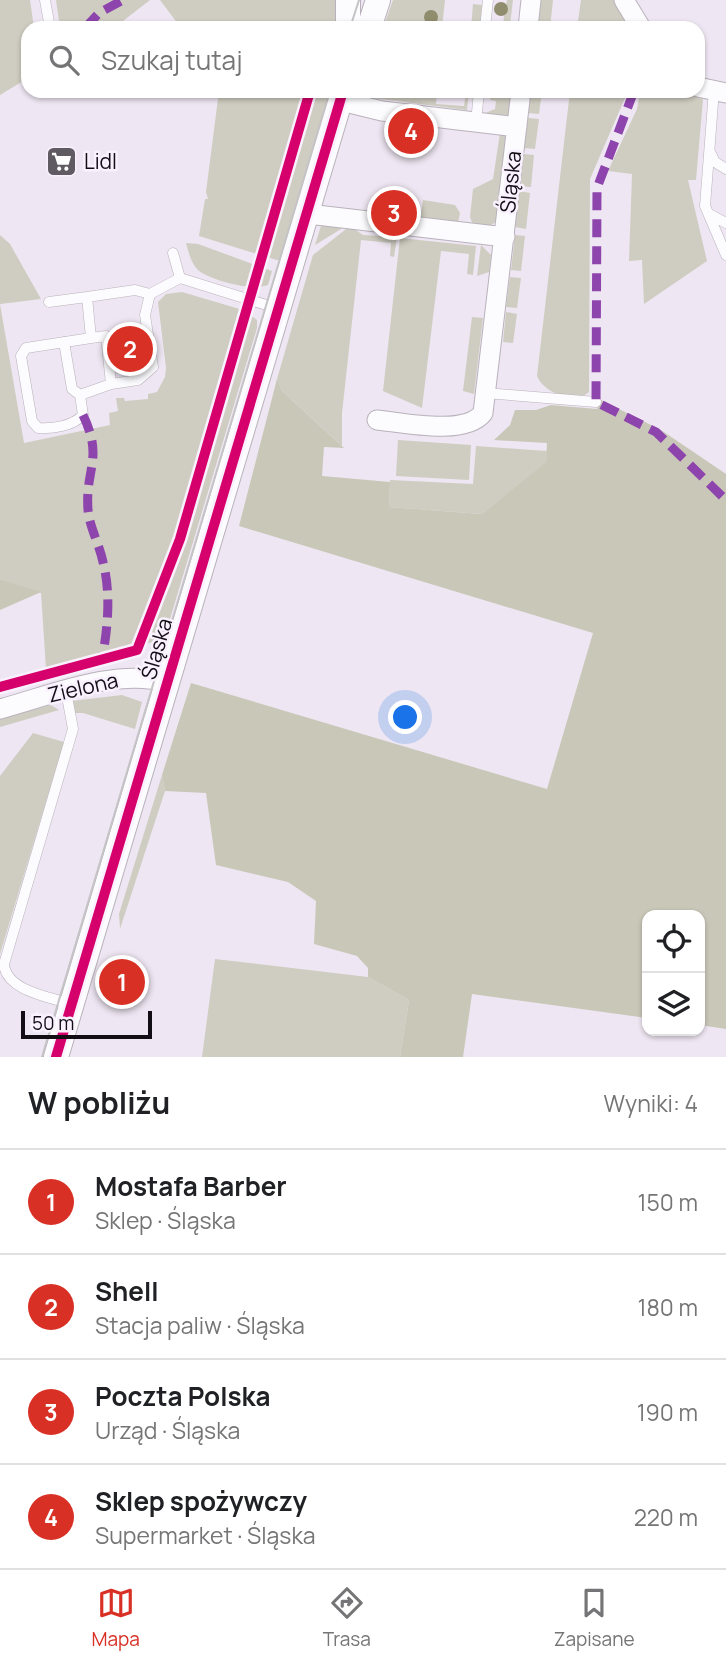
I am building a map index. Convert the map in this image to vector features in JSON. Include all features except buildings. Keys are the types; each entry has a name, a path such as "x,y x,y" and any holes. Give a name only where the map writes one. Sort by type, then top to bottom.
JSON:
{"street":[{"path":"348,0 348,21"},
{"path":"371,21 378,0"},
{"path":"529,21 531,0"},
{"path":"624,0 637,21"},
{"name":"Śląska","path":"56,1057 341,98"},
{"name":"Śląska","path":"347,98 382,111 517,127"},
{"name":"Śląska","path":"377,420 470,425 483,413 520,98"},
{"name":"Śląska","path":"307,214 505,237"},
{"name":"Zielona","path":"0,709 65,691 133,677 167,682"}],"lane":[{"path":"46,0 49,21"},
{"path":"486,21 488,0"},
{"path":"713,90 705,192 708,213 726,255"},
{"path":"476,123 478,98"},
{"path":"710,151 715,162 726,169"},
{"path":"708,213 726,223"},
{"path":"173,253 180,278"},
{"path":"49,302 135,290 150,294 180,278 280,310"},
{"path":"80,395 111,384 138,380 153,367 145,315 150,294"},
{"path":"87,297 91,338"},
{"path":"64,342 72,389 80,395 83,415 76,422 38,428 32,421 21,356 26,348 64,342 106,336 111,384"},
{"path":"485,393 596,402"},
{"path":"65,691 73,729 4,964 10,979 21,987 73,1004"}],"shaded area":[{"path":"0,0 30,0 33,21 21,21 21,82 0,95"},
{"path":"56,0 150,0 123,21 59,21"},
{"path":"160,0 339,0 338,21 176,21"},
{"path":"393,0 445,0 443,21 386,21"},
{"path":"507,0 513,0 510,21 504,21 504,15 499,14 499,6 506,6"},
{"path":"541,0 553,0 551,21 539,21"},
{"path":"581,0 615,0 628,21 578,21"},
{"path":"473,4 482,5 481,21 472,21"},
{"path":"218,98 331,98 283,262 199,236 205,199 208,199 206,192"},
{"path":"373,98 436,98 436,104 464,106 465,98 468,98 467,110"},
{"path":"512,98 508,117 483,114 495,109 496,101 490,100"},
{"path":"530,98 541,98 539,114 528,113"},
{"path":"569,98 625,98 590,179 589,392 576,397 560,395 546,388 537,376"},
{"path":"639,98 703,99 696,180 688,180 707,261 644,304 642,260 629,261 632,174 608,171 637,109"},
{"path":"528,118 539,119 535,149 524,148"},
{"path":"500,133 508,135 497,221 490,226 473,225 470,217 473,189 493,179"},
{"path":"524,154 534,155 531,187 520,186"},
{"path":"519,191 530,193 526,229 515,227"},
{"path":"423,200 455,205 460,213 458,223 420,220"},
{"path":"321,226 346,226 315,245"},
{"path":"350,226 363,235 397,237 394,257 390,256 391,243 361,240 342,413 342,446 282,391 277,379 313,255"},
{"path":"0,235 10,244 41,299 0,304"},
{"path":"515,235 525,236 521,271 511,270"},
{"path":"400,238 476,246 473,275 467,274 469,254 441,251 422,408 383,391"},
{"path":"186,243 198,244 272,271 268,285 235,285 202,273 193,264"},
{"path":"481,245 491,255 489,272 477,276"},
{"path":"510,277 521,278 517,308 506,307"},
{"path":"182,292 243,310 257,320 257,328 164,639 46,669 41,593 0,579 0,304 24,443 110,425 109,413 118,411 116,398 124,398 125,401 148,399 148,394 157,392 165,377 166,368 158,302 166,294"},
{"path":"506,312 517,314 513,343 503,342"},
{"path":"472,317 483,318 474,394 463,391"},
{"path":"277,379 282,391 344,448 324,447 322,476 390,482 389,507 482,514 546,462 547,443 494,440 510,425 515,410 536,410 551,405 597,409 601,400 661,430 726,474 726,1029 705,1026 705,910 642,910 642,1017 472,994 463,1057 400,1057 409,1000 368,977 368,968 357,956 314,944 316,901 288,882 216,865 206,793 165,791 162,775 191,683 547,789 593,633 239,526"},
{"path":"398,440 471,445 469,480 396,476"},
{"path":"476,446 547,451 546,463 482,514 389,507 390,480 473,484"},
{"path":"0,579 41,592 0,610"},
{"path":"122,695 142,702 135,729 83,713 71,713 72,701"},
{"path":"51,705 59,710 0,727 0,719"},
{"path":"33,733 64,742 0,954 0,776"},
{"path":"162,775 165,791 120,929 119,914"},
{"path":"215,959 368,977 409,1000 400,1057 202,1057"}],"tram line":[{"path":"352,21 359,0"},
{"path":"42,1057 328,98"}],"marked path":[{"path":"92,21 99,13 123,0"},
{"path":"631,98 597,188 596,402 656,432 726,500"},
{"path":"83,415 93,453 88,510 106,574 108,598 102,659"}],"cycle path":[{"path":"0,687 137,650 180,539 308,98"},
{"path":"56,1057 341,98"}],"place":[{"name":"Sklep spożywczy","path":"411,131"},
{"name":"Lidl","path":"61,162"},
{"name":"Poczta Polska","path":"394,213"},
{"name":"Shell","path":"130,349"},
{"name":"Mostafa Barber","path":"122,982"}]}
